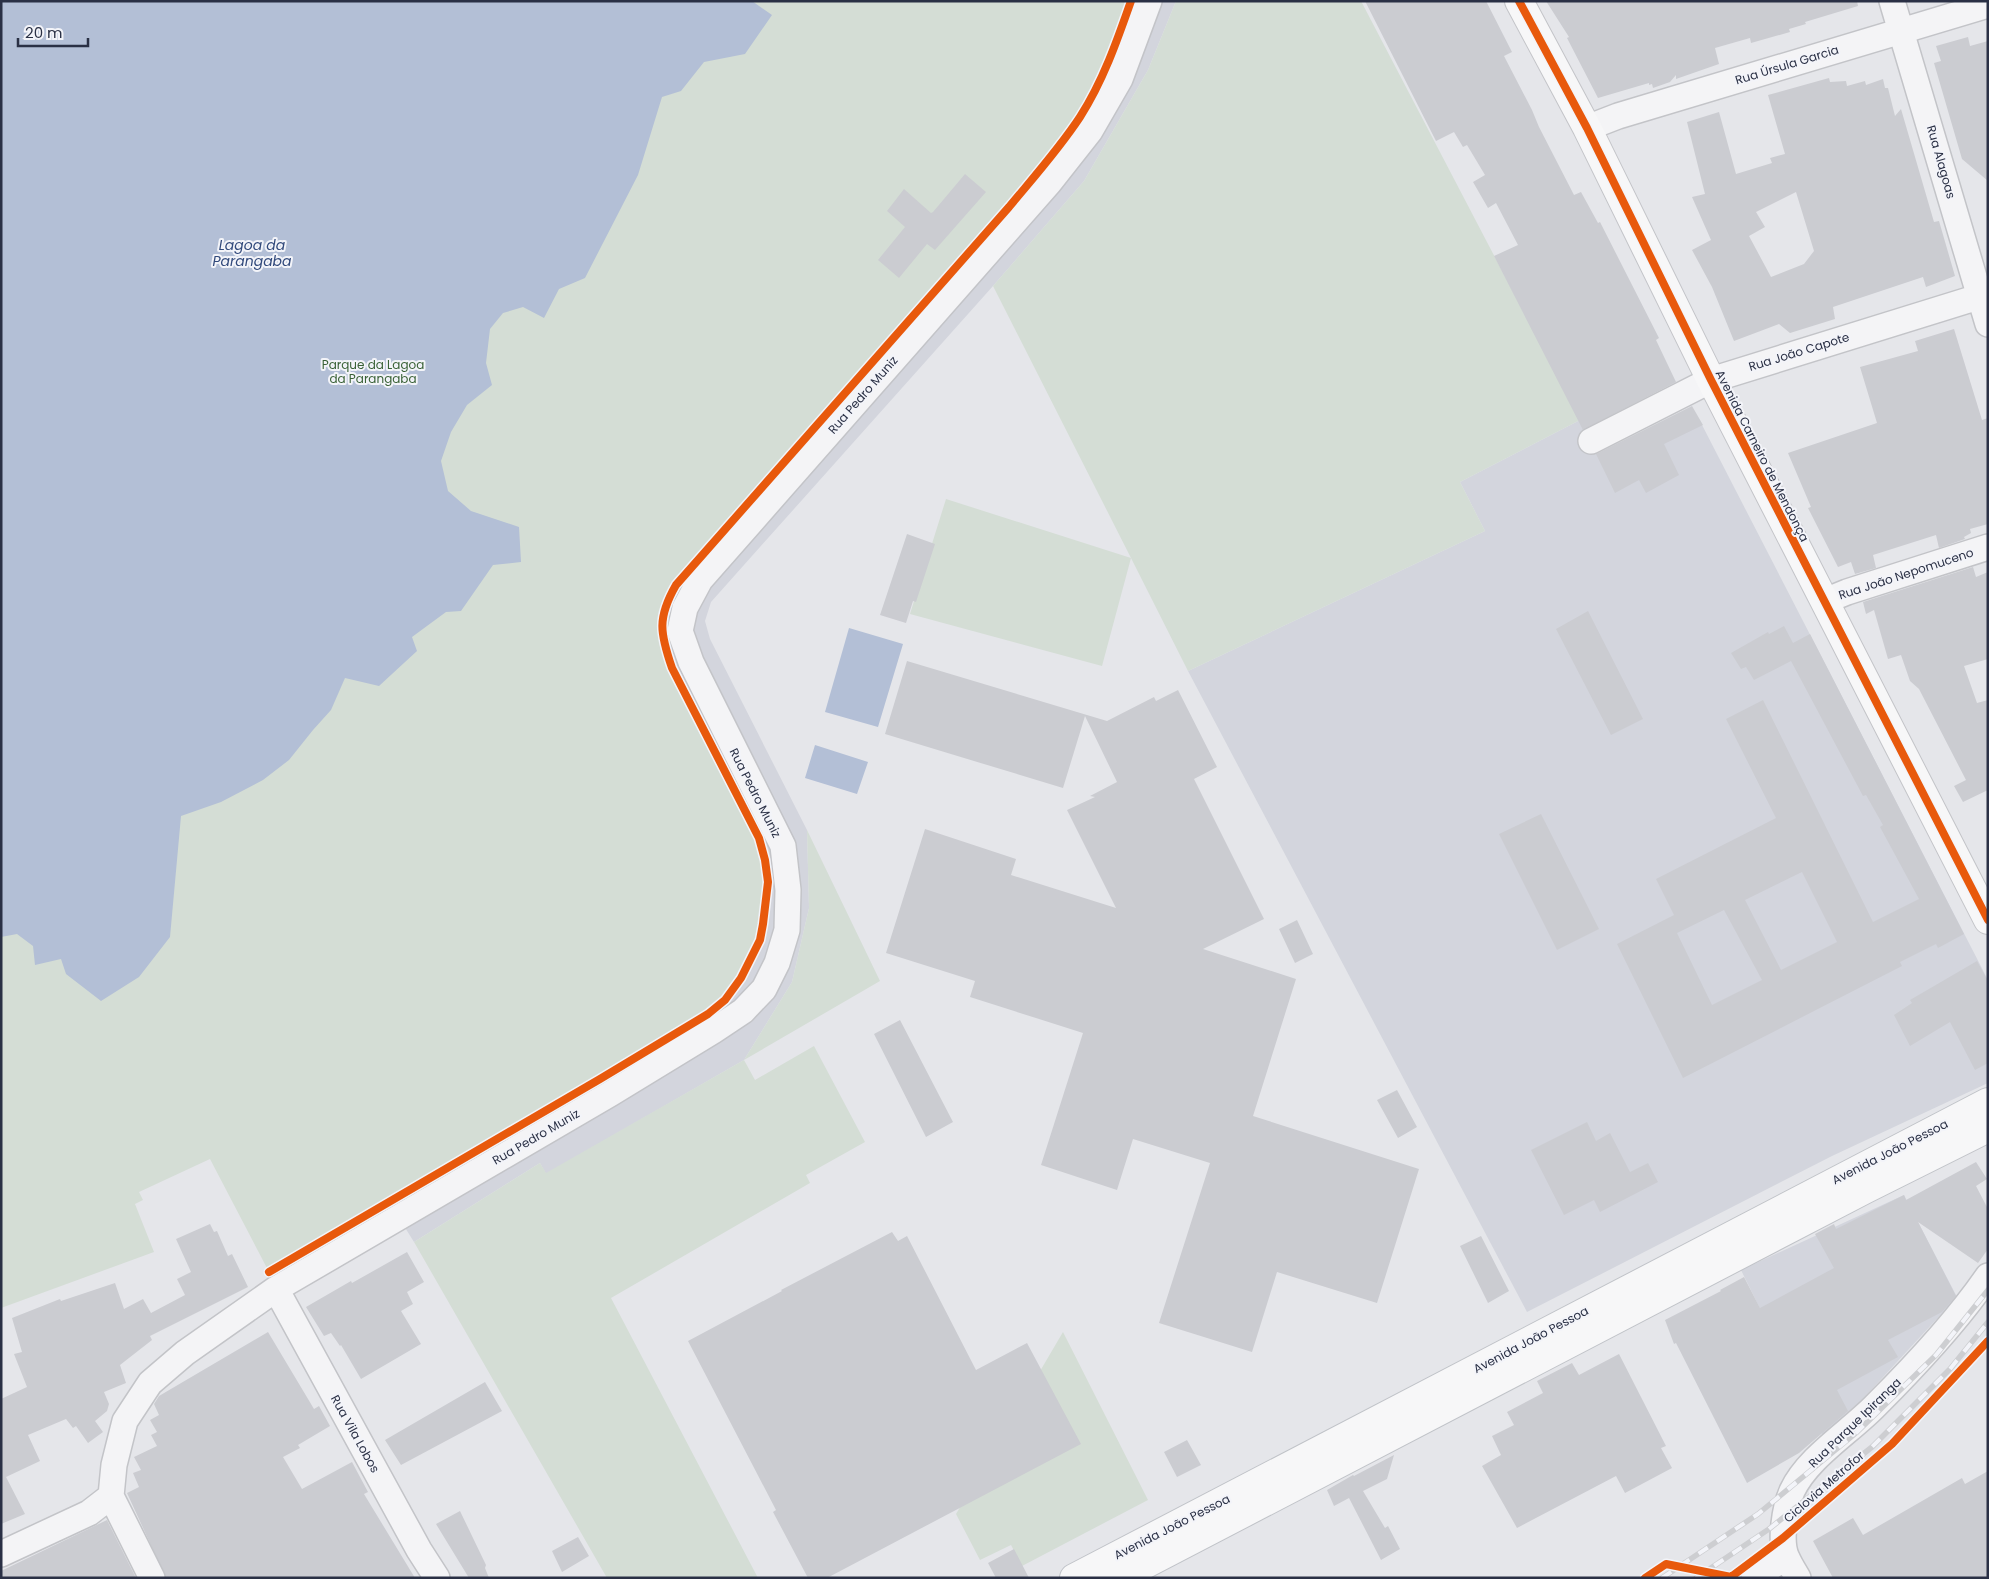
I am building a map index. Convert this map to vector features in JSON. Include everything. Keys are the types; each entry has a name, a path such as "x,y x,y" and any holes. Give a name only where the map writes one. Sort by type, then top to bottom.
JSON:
{"main road":[{"name":"Avenida Carneiro de Mendonça","path":"1519,1 1587,128 1710,380 1988,920"},
{"name":"Avenida João Pessoa","path":"1074,1578 1985,1122"},
{"name":"Avenida João Pessoa","path":"1119,1578 1866,1189 1985,1122"}],"street":[{"name":"Rua Pedro Muniz","path":"111,1496 114,1465 125,1421 150,1383 185,1353 276,1289 610,1094 705,1036 743,1012 764,989 778,963 787,930 788,890 783,846 691,662 680,631 685,608 700,580 1030,204 1090,132 1120,79 1149,1"},
{"name":"Rua Alagoas","path":"1892,1 1984,295 1988,324"},
{"name":"Rua Úrsula Garcia","path":"1587,128 1618,116 1988,5"},
{"name":"Rua João Capote","path":"1591,441 1710,380 1984,295"},
{"name":"Rua João Nepomuceno","path":"1825,601 1847,592 1988,547"},
{"name":"Rua Parque Ipiranga","path":"1754,1578 1792,1567 1783,1538 1784,1521 1792,1492 1807,1469 1876,1405 1968,1306 1988,1276"},
{"name":"Rua Vila Lobos","path":"276,1289 419,1550 437,1578"},
{"path":"1,1554 89,1513 111,1496 152,1578"}],"shaded area":[{"path":"1131,1 1176,1 1148,70 1084,181 993,286 711,602 705,621 710,639 807,830 809,908 792,982 744,1060 546,1174 540,1163 414,1242 389,1202 708,1014 725,1000 753,956 760,940 767,900 765,860 759,838 672,668 663,640 662,617 668,599 676,585 1009,207 1051,155 1080,117 1106,69"},
{"path":"1580,420 1606,470 1701,423 1988,980 1988,1083 1832,1156 1527,1312 1188,671 1485,531 1460,482"},
{"path":"1904,1195 1957,1297 1825,1440 1741,1270"}],"green space":[{"name":"Parque da Lagoa da Parangaba","path":"1,1 1131,1 1115,46 1096,89 1080,117 1055,152 1009,207 676,585 670,597 662,626 672,668 759,838 765,860 768,882 760,940 741,978 725,1000 708,1014 600,1079 269,1272 210,1159 139,1192 143,1200 135,1204 154,1252 1,1308"},
{"path":"1176,1 1361,1 1580,420 1460,482 1485,531 1188,671 993,286 1084,181 1148,70"},
{"path":"946,499 1131,558 1102,666 910,614"},
{"path":"807,830 880,981 744,1060 792,982 809,908"},
{"path":"814,1046 865,1142 806,1175 810,1183 611,1298 758,1578 607,1578 414,1242 540,1163 546,1173 744,1060 755,1080"},
{"path":"1063,1332 1148,1500 1022,1566 1011,1545 980,1560 956,1514"}],"water":[{"name":"Lagoa da Parangaba","path":"1,1 752,1 772,15 745,54 704,62 681,91 662,97 638,175 585,278 559,289 544,318 523,307 503,313 490,329 486,363 492,385 467,405 451,432 441,461 448,491 471,511 519,527 521,562 493,565 461,611 446,612 412,637 417,651 379,686 345,678 331,710 289,760 263,780 221,802 181,816 170,937 139,977 101,1001 66,974 61,959 35,965 33,946 17,934 1,937"},
{"path":"849,628 903,644 878,727 825,712"},
{"path":"815,745 868,762 857,794 805,778"}],"building":[{"path":"1365,1 1486,1 1512,52 1504,56 1539,127 1574,195 1581,192 1598,223 1600,222 1659,338 1656,340 1676,382 1583,430 1494,256 1518,245 1496,203 1488,208 1473,182 1485,175 1467,145 1463,147 1454,132 1436,141"},
{"path":"1546,1 1857,1 1858,6 1805,22 1806,24 1789,29 1790,32 1751,43 1750,38 1715,48 1719,64 1676,79 1676,75 1670,82 1653,88 1652,84 1649,85 1649,83 1598,98 1567,38 1569,37"},
{"path":"1968,37 1970,46 1988,41 1988,181 1962,159 1934,63 1941,61 1936,46"},
{"path":"1829,78 1830,82 1846,81 1847,86 1865,81 1866,85 1883,79 1885,88 1888,88 1895,116 1901,109 1934,222 1939,221 1955,276 1926,287 1923,277 1833,307 1835,319 1790,333 1779,324 1734,341 1712,287 1692,250 1711,240 1692,197 1705,194 1687,122 1719,112 1736,174 1772,163 1770,158 1785,154 1768,95","holes":["1796,192 1814,251 1804,264 1771,277 1749,236 1765,227 1756,212"]},
{"path":"965,174 986,192 935,250 927,244 899,278 878,260 905,227 887,211 904,189 931,213"},
{"path":"1954,329 1982,420 1988,418 1988,524 1970,529 1971,533 1964,537 1965,539 1939,548 1936,535 1873,555 1876,568 1855,574 1851,562 1838,567 1808,508 1811,507 1788,453 1877,423 1860,367 1918,351 1915,341"},
{"path":"1692,406 1703,425 1664,444 1679,475 1646,493 1639,480 1615,493 1596,454"},
{"path":"907,534 935,544 916,602 913,601 906,623 880,615"},
{"path":"1973,567 1976,577 1988,572 1988,659 1964,666 1977,703 1988,700 1988,790 1963,802 1954,786 1966,780 1919,689 1910,681 1901,655 1888,659 1874,610 1866,614 1863,602"},
{"path":"1588,611 1643,719 1611,735 1556,629"},
{"path":"1784,626 1793,643 1810,634 1964,934 1938,948 1936,944 1900,962 1902,966 1683,1078 1617,944 1674,915 1656,879 1776,818 1726,719 1763,700 1873,922 1919,899 1880,827 1883,825 1866,795 1863,796 1791,661 1754,680 1746,667 1741,669 1731,653 1768,632 1769,634","holes":["1802,872 1837,942 1781,970 1745,900","1724,910 1762,980 1712,1005 1677,933"]},
{"path":"907,661 1107,721 1154,697 1156,701 1178,690 1217,767 1194,779 1264,919 1203,949 1296,979 1253,1116 1419,1169 1377,1303 1277,1272 1252,1352 1159,1323 1210,1163 1133,1139 1117,1190 1041,1165 1083,1033 970,997 975,981 886,953 925,829 1016,859 1011,875 1116,908 1067,810 1095,797 1090,796 1117,782 1085,716 1063,788 885,734"},
{"path":"1541,814 1599,929 1557,950 1499,834"},
{"path":"1297,920 1313,954 1295,963 1279,929"},
{"path":"1977,961 1988,981 1988,1063 1975,1070 1950,1022 1910,1046 1894,1015 1912,1003 1910,1000"},
{"path":"900,1020 953,1122 926,1137 874,1034"},
{"path":"1397,1090 1417,1127 1398,1138 1377,1100"},
{"path":"1587,1122 1596,1141 1610,1133 1630,1172 1648,1163 1658,1182 1600,1212 1594,1200 1564,1215 1531,1150"},
{"path":"1976,1162 1987,1179 1976,1186 1988,1209 1988,1249 1978,1263 1918,1222 1956,1296 1942,1312 1888,1340 1898,1357 1837,1390 1848,1411 1799,1453 1747,1483 1676,1343 1674,1344 1665,1320 1744,1277 1760,1308 1834,1268 1815,1234 1834,1224 1836,1229 1904,1195 1906,1200"},
{"path":"210,1224 214,1232 217,1231 228,1256 232,1254 248,1287 150,1336 152,1340 120,1365 126,1383 104,1392 109,1404 107,1411 95,1421 103,1432 88,1443 76,1426 73,1428 66,1419 28,1435 40,1461 6,1477 25,1514 1,1524 1,1399 27,1387 14,1354 22,1352 12,1318 60,1299 61,1301 115,1283 124,1309 143,1299 151,1313 185,1295 177,1279 191,1272 176,1239"},
{"path":"892,1232 898,1241 907,1236 976,1370 1027,1343 1081,1444 827,1578 808,1578 773,1512 776,1510 688,1341"},
{"path":"1481,1236 1509,1291 1488,1303 1460,1246"},
{"path":"407,1252 424,1282 407,1292 413,1304 401,1311 421,1344 361,1379 341,1345 331,1333 324,1336 306,1307"},
{"path":"268,1332 314,1409 319,1406 330,1426 298,1445 300,1448 283,1457 302,1489 352,1462 368,1492 364,1494 415,1578 166,1578 127,1493 139,1487 133,1473 141,1470 134,1457 157,1446 151,1435 157,1432 150,1420 159,1415 154,1404 159,1396"},
{"path":"1619,1354 1666,1446 1661,1448 1672,1468 1625,1493 1616,1476 1517,1528 1482,1466 1501,1455 1492,1436 1514,1425 1507,1412 1543,1393 1537,1381 1572,1363 1579,1375"},
{"path":"485,1382 502,1411 401,1465 385,1440"},
{"path":"1187,1440 1201,1465 1177,1477 1164,1452"},
{"path":"1394,1455 1387,1479 1363,1491 1385,1528 1388,1526 1400,1549 1381,1560 1349,1498 1334,1506 1327,1490"},
{"path":"1988,1471 1988,1578 1833,1578 1813,1541 1853,1518 1863,1535 1962,1478 1965,1484"},
{"path":"460,1511 486,1565 485,1568 489,1578 469,1578 436,1524"},
{"path":"107,1520 136,1578 1,1578 1,1571"},
{"path":"578,1537 589,1556 562,1572 552,1551"},
{"path":"1014,1549 1029,1578 996,1578 988,1563"}],"railway":[{"path":"1662,1578 1758,1514 1856,1433 1936,1355 1988,1290"},
{"path":"1696,1578 1769,1529 1872,1447 1950,1369 1988,1322"}],"cycle path":[{"path":"269,1272 708,1014 725,1000 741,978 760,940 768,882 765,860 759,838 672,668 662,626 666,607 676,585 1046,163 1080,117 1096,89 1115,46 1131,1"},
{"path":"1519,1 1587,128 1711,380 1988,920"},
{"name":"Ciclovia Metrofor","path":"1645,1578 1666,1564 1731,1577 1783,1538 1892,1444 1988,1341"}]}
